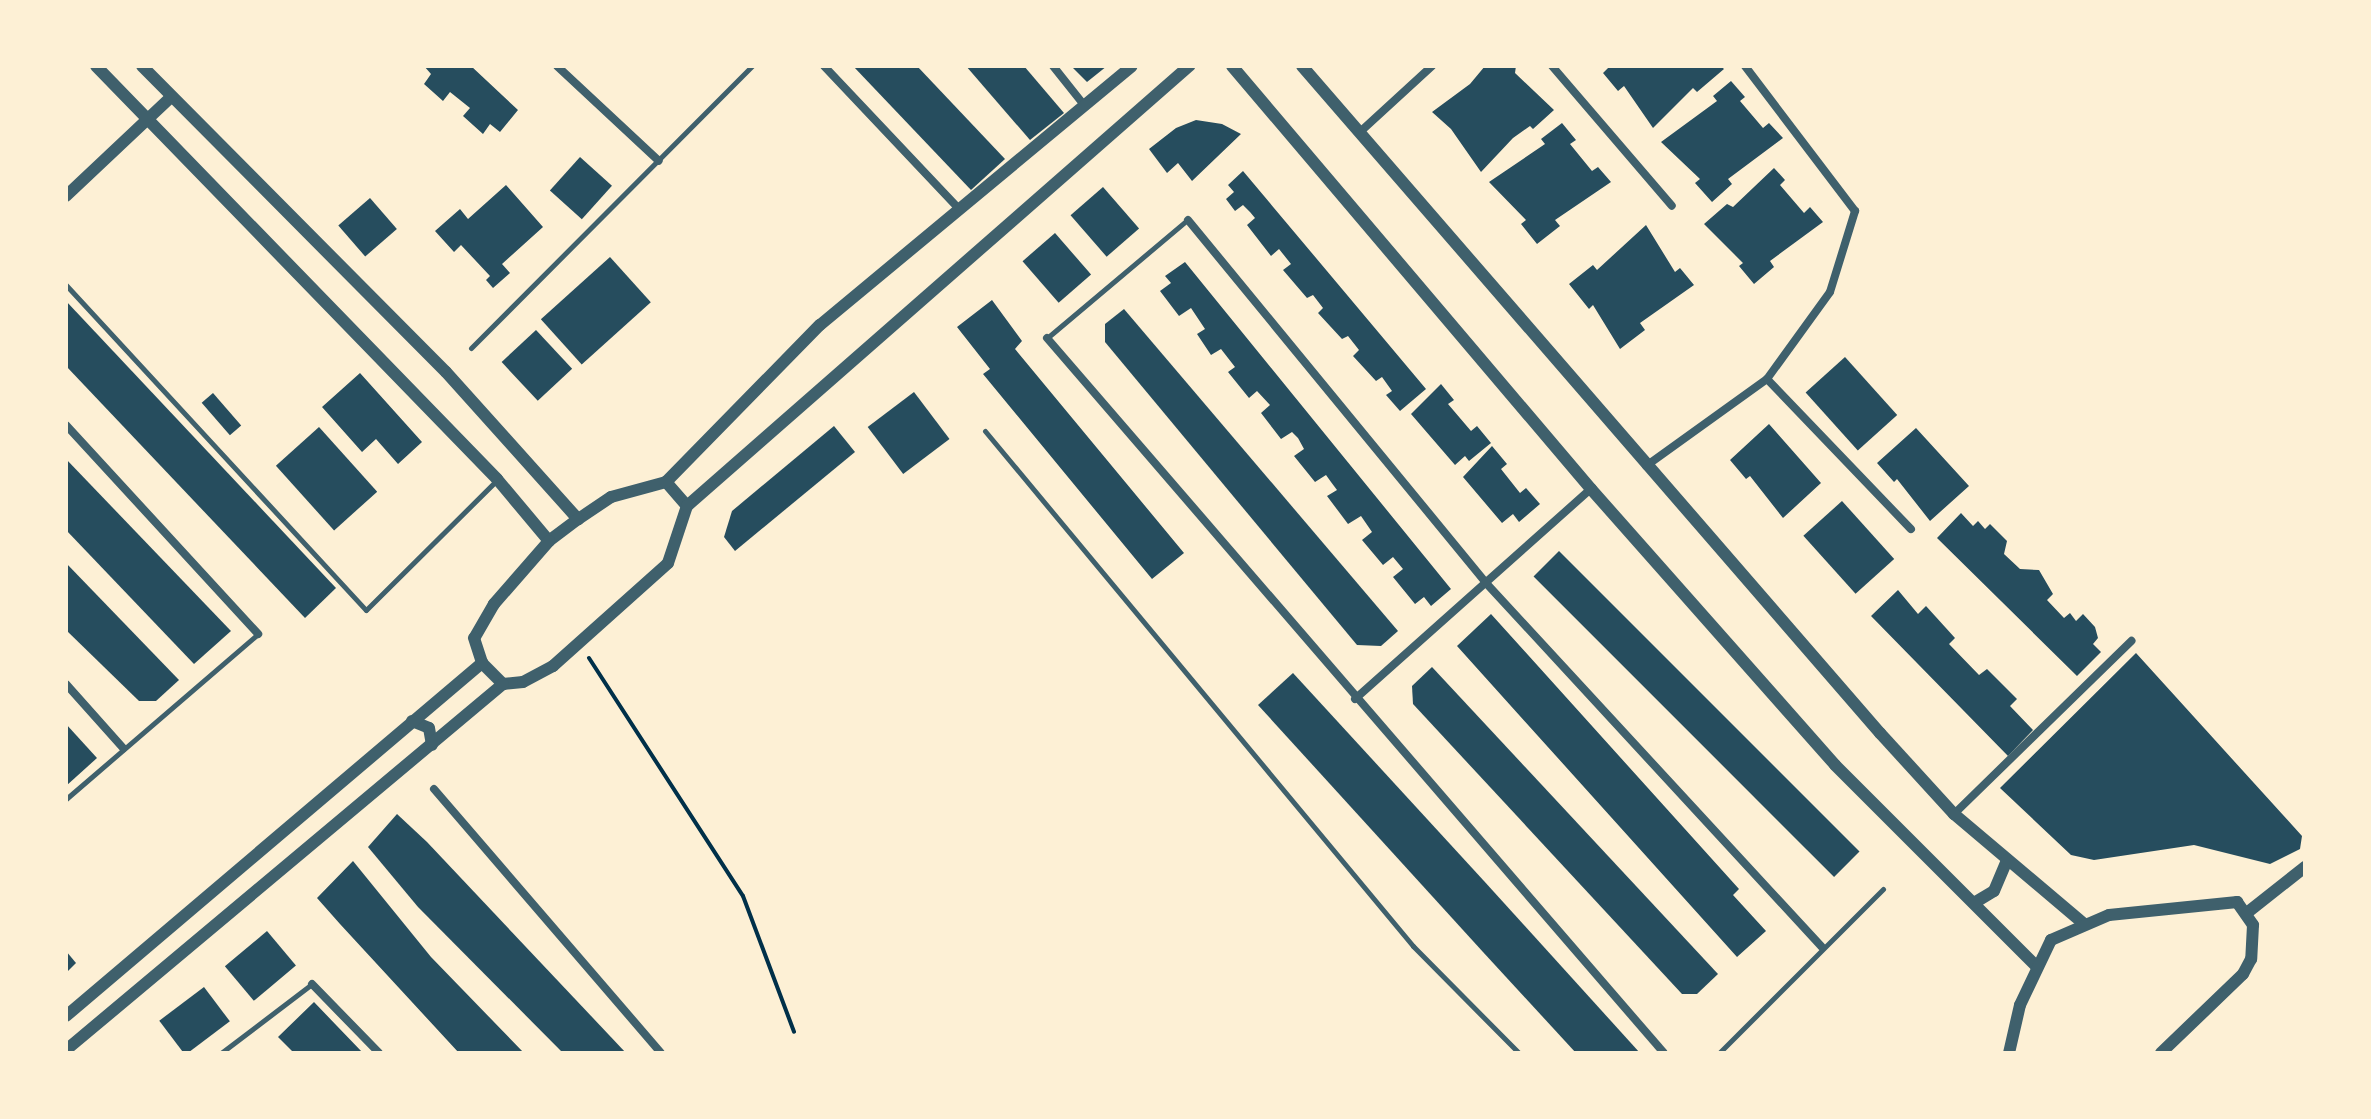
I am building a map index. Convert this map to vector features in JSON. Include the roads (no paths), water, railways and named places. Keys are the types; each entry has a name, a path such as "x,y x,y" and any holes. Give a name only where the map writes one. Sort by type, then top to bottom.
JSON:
{"street":[{"path":"96,66 497,479 549,541"},
{"path":"142,66 446,372 578,519"},
{"path":"557,66 659,161"},
{"path":"824,66 959,209"},
{"path":"1053,66 1084,105"},
{"path":"503,684 482,663 474,638 494,604 549,541 611,497 666,482 820,325 1132,66"},
{"path":"66,1050 503,684 523,682 543,671 579,643 668,563 687,506 1189,66"},
{"path":"1232,66 1591,489 1835,765 2036,966"},
{"path":"1302,66 1645,467 1954,814 2083,923"},
{"path":"1360,132 1432,66"},
{"path":"1552,66 1672,206"},
{"path":"1645,467 1767,379 1830,292 1855,211 1745,66"},
{"path":"66,196 171,97"},
{"path":"1188,220 1486,583 1822,947"},
{"path":"1047,338 1355,699 1664,1053"},
{"path":"1767,379 1911,529"},
{"path":"66,425 258,634"},
{"path":"666,482 687,506"},
{"path":"1355,699 1591,489"},
{"path":"1954,814 2131,641"},
{"path":"66,1016 482,663"},
{"path":"66,684 123,748"},
{"path":"412,721 429,728 432,745"},
{"path":"434,789 661,1053"},
{"path":"1974,903 1994,891 2007,860"},
{"path":"2248,912 2305,867"},
{"path":"2009,1053 2009,1038 2036,966 2051,940 2083,923 2195,905 2237,902 2248,912 2254,944 2243,974 2161,1053"},
{"path":"312,984 379,1053"}],"lane":[{"path":"471,348 752,66"},
{"path":"1047,338 1188,220"},
{"path":"66,285 366,610 497,479"},
{"path":"985,431 1413,946 1519,1053"},
{"path":"66,799 258,634"},
{"path":"1719,1053 1883,889"},
{"path":"221,1053 312,984"}]}
